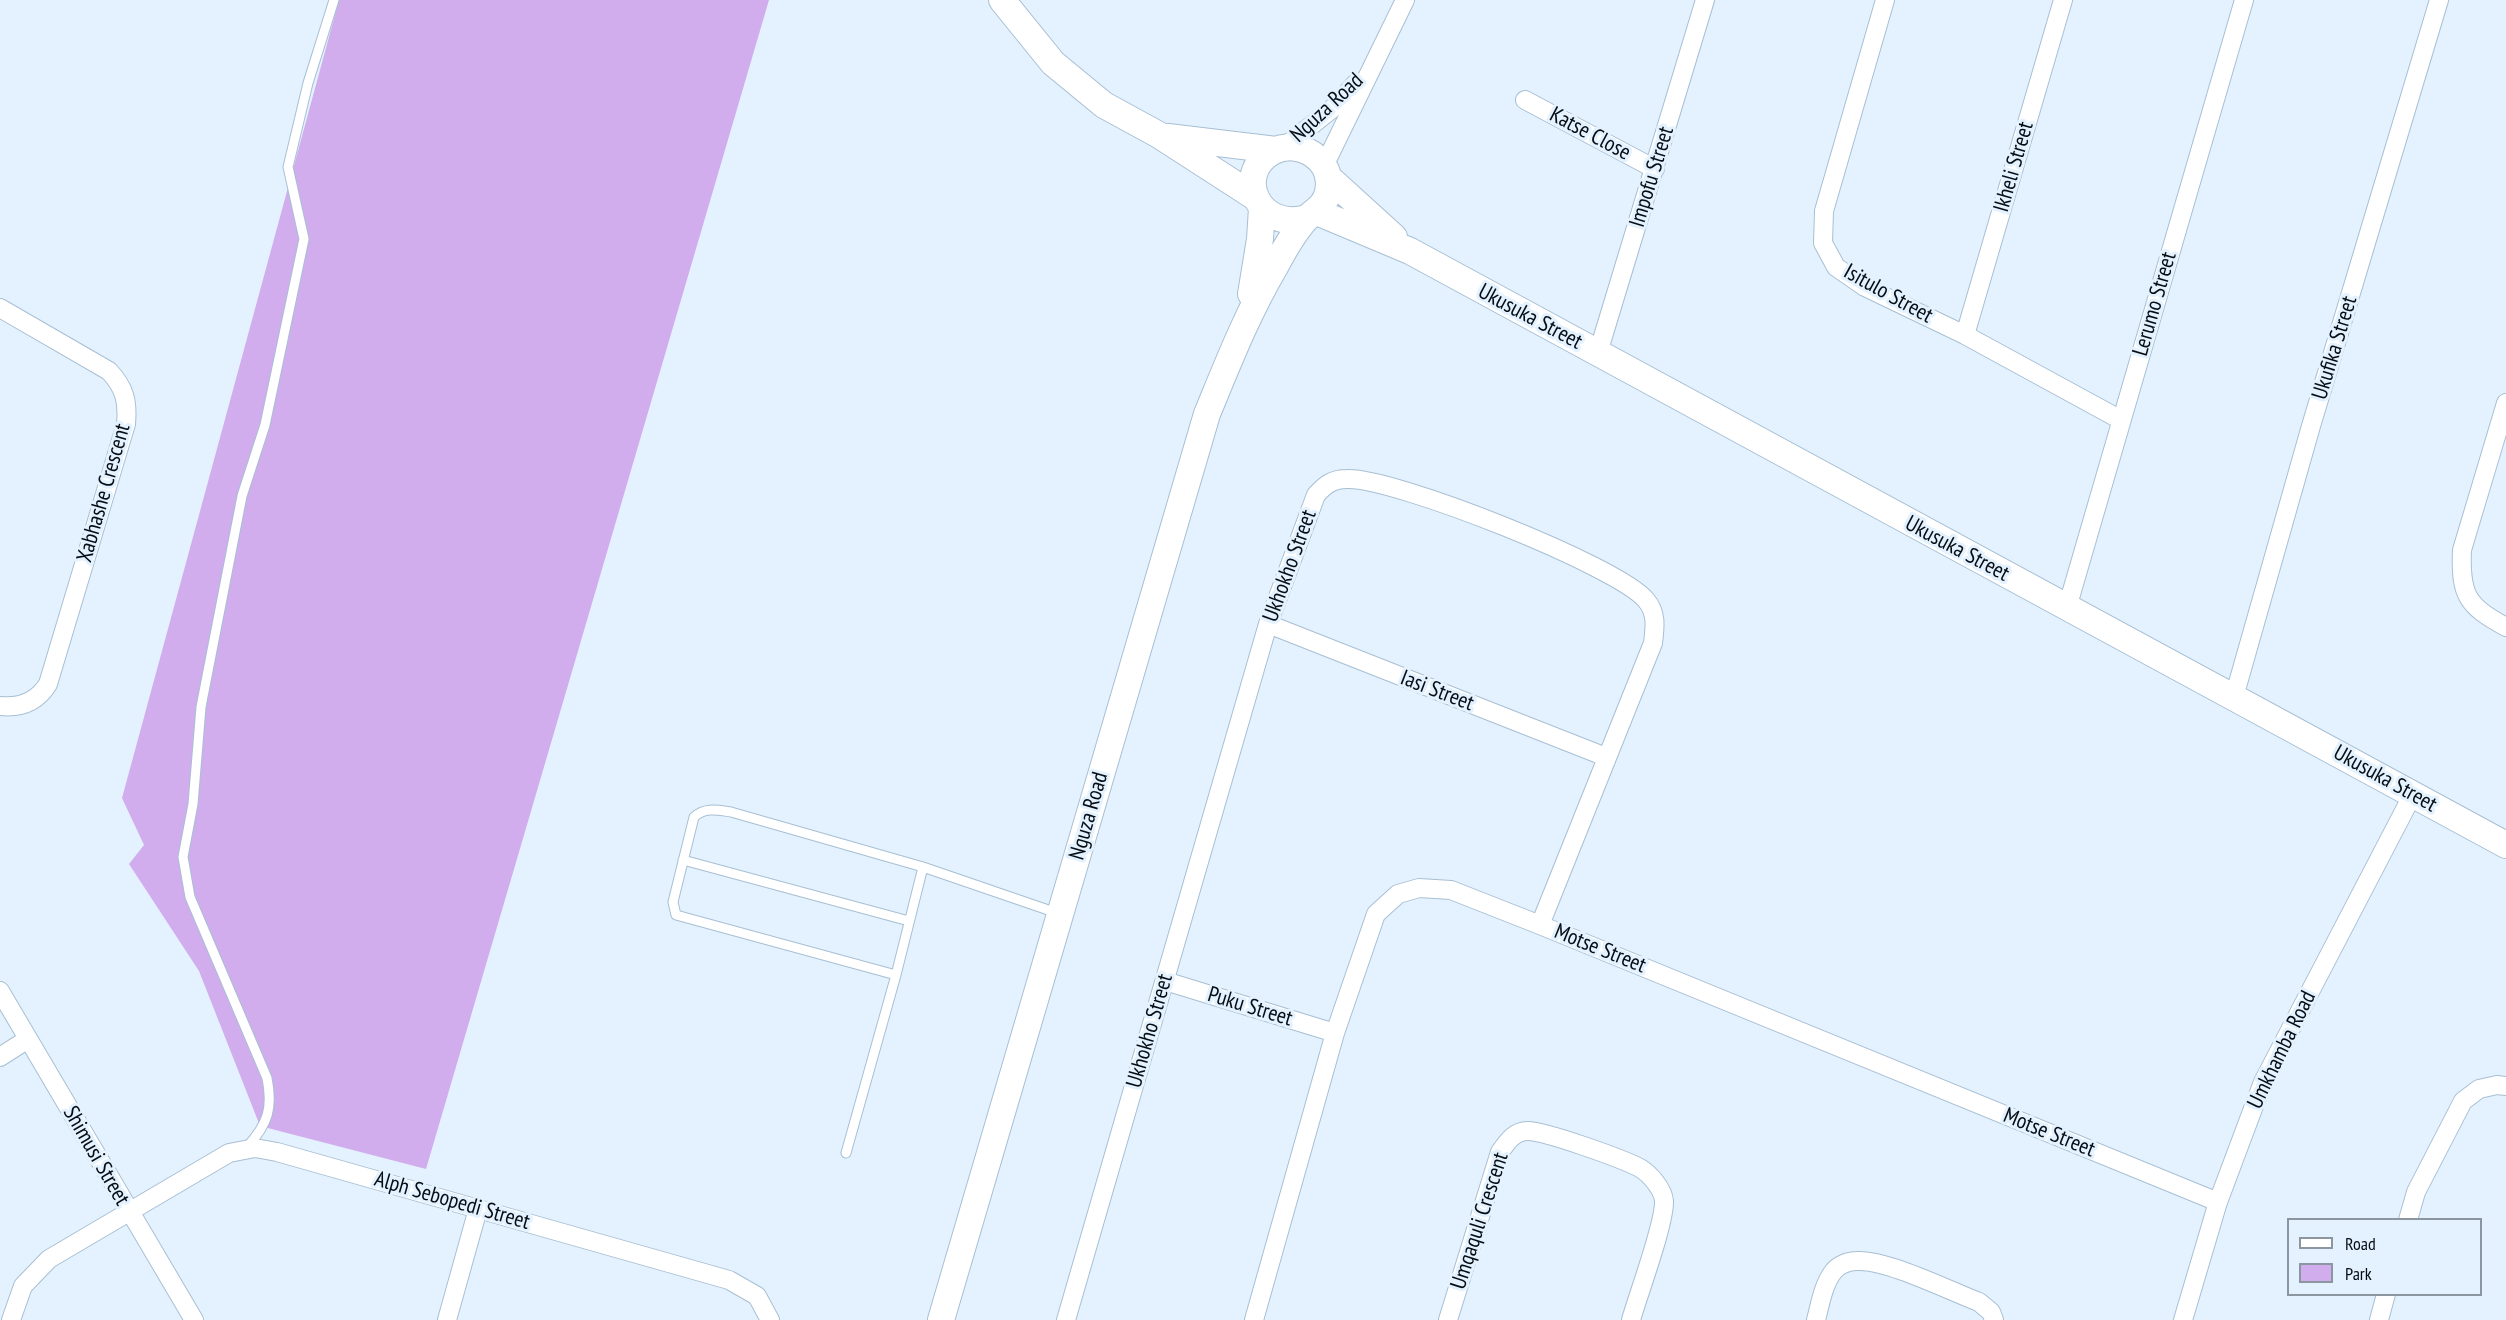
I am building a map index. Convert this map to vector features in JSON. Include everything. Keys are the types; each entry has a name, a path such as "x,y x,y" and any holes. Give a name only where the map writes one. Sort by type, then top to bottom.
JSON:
{"street":[{"path":"1002,0 1053,63 1104,105 1159,135 1259,202 1271,216 1283,221 1312,215 1328,190 1326,172 1307,150 1159,135"},
{"name":"Nguza Road","path":"1326,172 1369,69 1405,0"},
{"name":"Impofu Street","path":"1598,353 1705,0"},
{"name":"Isitulo Street","path":"1885,0 1824,211 1823,243 1836,267 1864,287 1965,334 2121,420"},
{"name":"Ikheli Street","path":"1965,334 2063,0"},
{"name":"Lerumo Street","path":"2067,608 2244,0"},
{"name":"Ukufika Street","path":"2234,698 2314,415 2439,0"},
{"name":"Nguza Road","path":"1280,149 1332,109 1369,69"},
{"name":"Katse Close","path":"1525,100 1655,169"},
{"path":"1259,202 1253,184 1255,172 1261,161 1280,149"},
{"name":"Ukusuka Street","path":"1326,172 1410,251"},
{"name":"Nguza Road","path":"1247,315 1258,258 1259,202"},
{"name":"Nguza Road","path":"942,1320 1207,414 1247,315 1276,265 1312,215"},
{"name":"Ukusuka Street","path":"1312,215 1410,251 2506,845"},
{"name":"Xabhashe Crescent","path":"0,308 109,371 122,387 127,407 126,424 48,684 34,700 14,706 0,706"},
{"path":"2506,403 2502,435 2462,550 2461,575 2465,596 2479,612 2506,627"},
{"name":"Ukhokho Street","path":"1066,1320 1268,624 1316,495 1329,482 1348,479 1399,490 1450,506 1511,529 1631,586 1647,600 1656,619 1653,643 1540,925"},
{"name":"Iasi Street","path":"1268,624 1606,757"},
{"name":"Umkhamba Road","path":"2183,1320 2218,1202 2263,1082 2413,795"},
{"name":"Motse Street","path":"1254,1320 1335,1034 1376,914 1398,894 1419,888 1451,890 2218,1202"},
{"name":"Puku Street","path":"1165,981 1335,1034"},
{"name":"Shimusi Street","path":"0,991 127,1211 194,1320"},
{"path":"0,1057 28,1039"},
{"path":"2409,1218 2416,1192 2463,1101 2479,1089 2497,1085 2506,1086"},
{"name":"Umqaquli Crescent","path":"1449,1320 1500,1152 1511,1137 1526,1131 1544,1133 1642,1169 1657,1184 1664,1200 1661,1219 1631,1320"},
{"name":"Alph Sebopedi Street","path":"11,1320 23,1286 49,1259 229,1153 246,1149 277,1152 729,1281 757,1296 764,1304 770,1320"},
{"path":"447,1320 478,1209"},
{"path":"1816,1320 1826,1284 1833,1272 1842,1264 1857,1261 1878,1263 1979,1302 1991,1312 1994,1320"},
{"path":"2379,1320 2385,1296"}],"lane":[{"path":"246,1149 268,1119 271,1096 267,1078 190,897 183,858 193,804 201,707 242,496 265,425 304,239 288,167 308,82 334,0"},
{"path":"896,975 676,915 673,902 694,817 712,809 731,812 923,867 1060,913"},
{"path":"683,860 909,921"},
{"path":"846,1153 896,975 923,867"}],"green space":[{"path":"339,0 769,0 426,1169 260,1126 199,971 129,864 144,845 122,798"}]}
